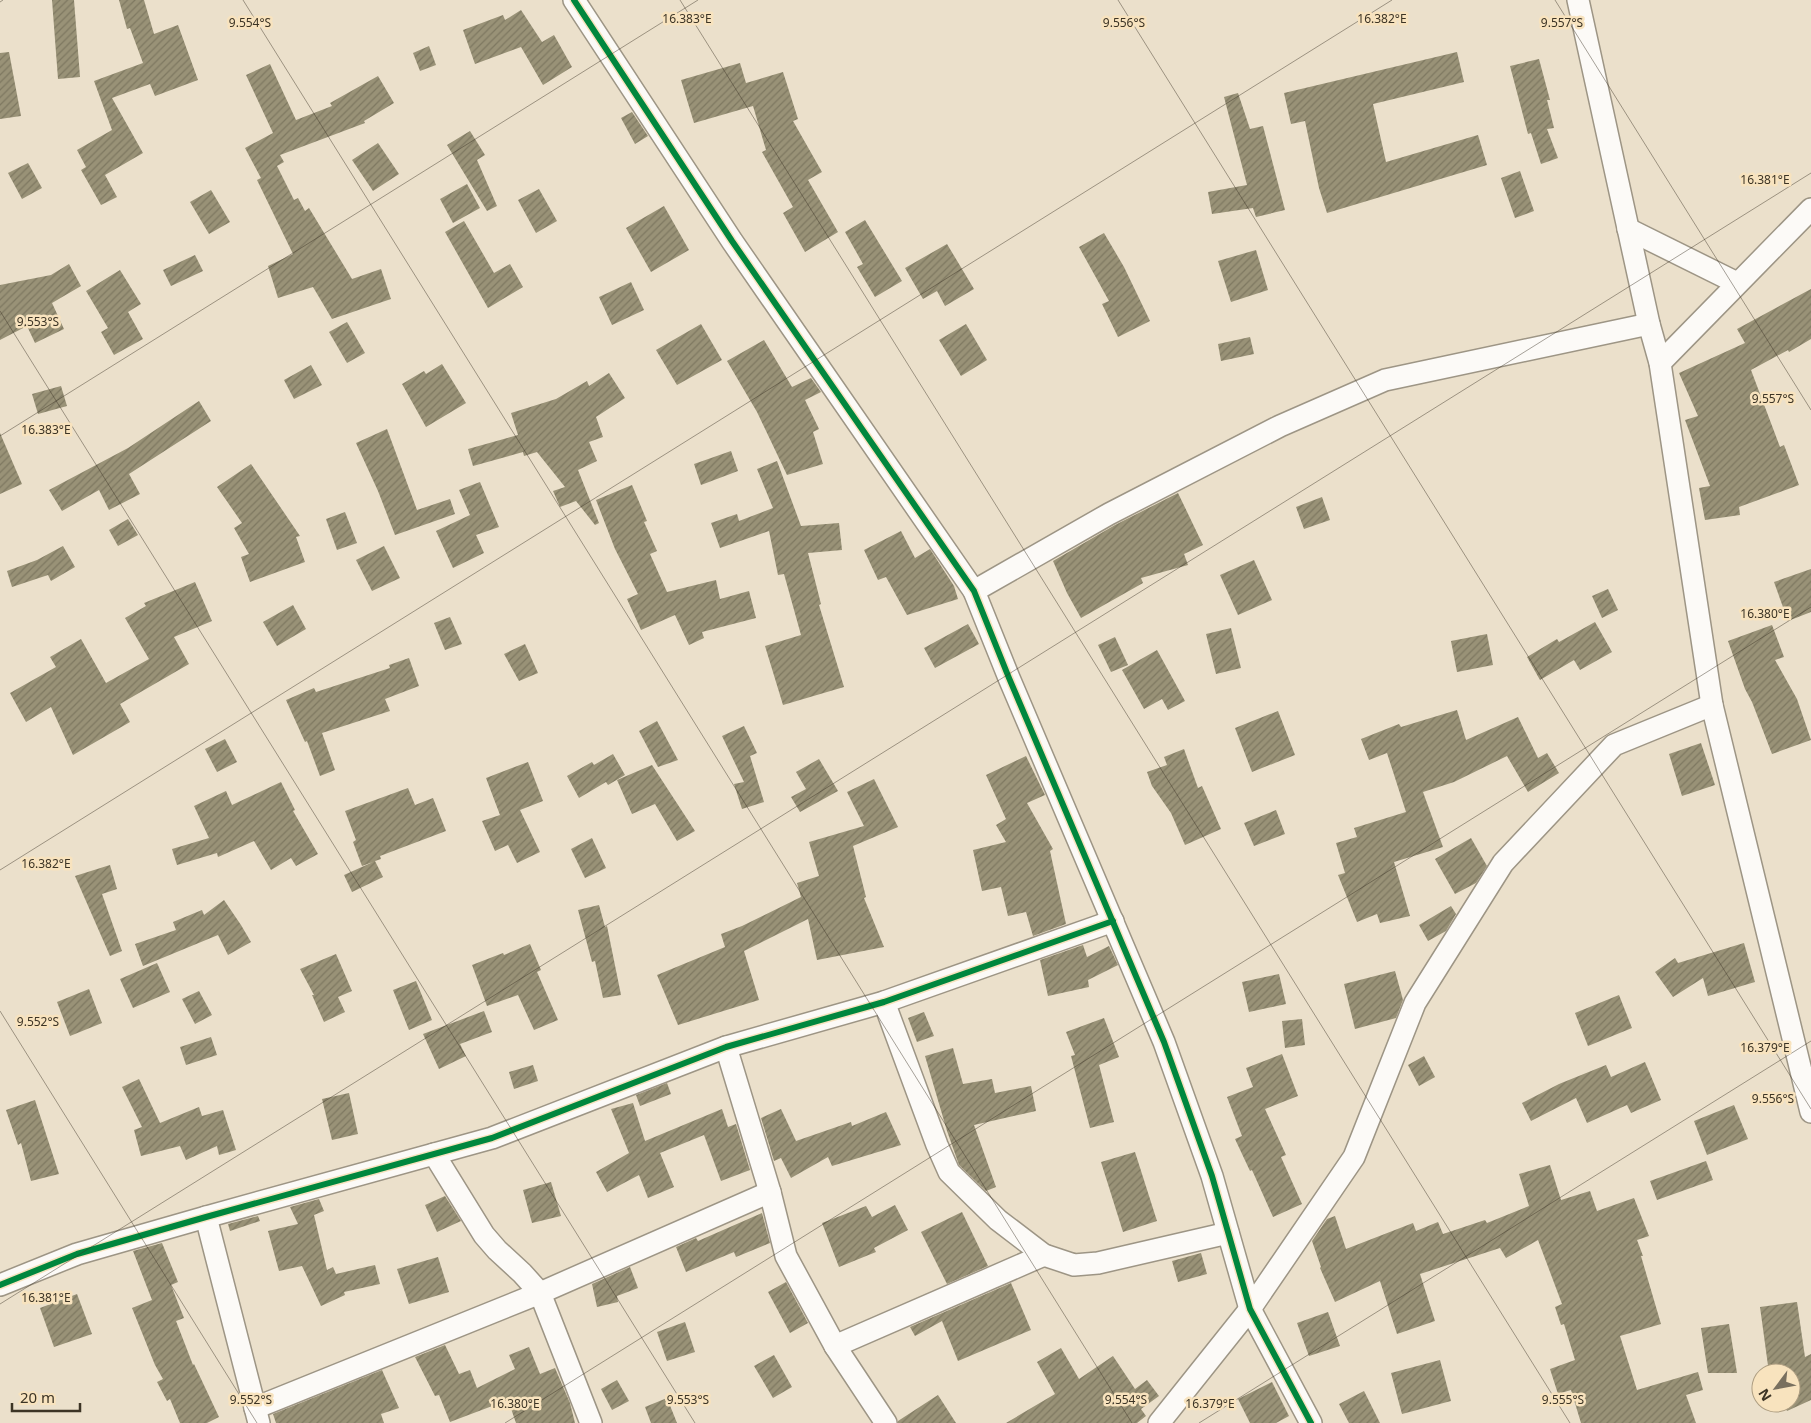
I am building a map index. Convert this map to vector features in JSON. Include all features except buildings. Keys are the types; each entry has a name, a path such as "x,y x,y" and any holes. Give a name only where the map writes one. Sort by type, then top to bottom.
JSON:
{"street":[{"path":"574,0 732,241 974,592 1164,1042 1212,1176 1250,1309 1311,1423"},
{"path":"1578,0 1649,324 1660,363 1712,705 1811,1112"},
{"path":"1660,363 1736,283 1811,209"},
{"path":"1628,229 1736,283"},
{"path":"974,592 1109,514 1271,430 1385,380 1649,324"},
{"path":"1159,1423 1250,1309 1354,1157 1415,1003 1503,863 1614,745 1712,705"},
{"path":"0,1285 77,1254 206,1216 492,1138 726,1047 884,1002 1113,922"},
{"path":"884,1002 937,1145 949,1172 998,1220 1044,1255 1074,1265 1098,1263 1228,1232"},
{"path":"726,1047 770,1192 786,1256 835,1346 886,1423"},
{"path":"434,1154 484,1235 540,1293 591,1423"},
{"path":"206,1216 257,1416 770,1192"},
{"path":"835,1346 1044,1255"}],"cycle path":[{"path":"574,0 732,241 974,591 1009,678 1164,1042 1212,1176 1250,1309 1311,1423"},
{"path":"0,1285 77,1254 492,1138 726,1047 884,1002 1113,921"}]}
